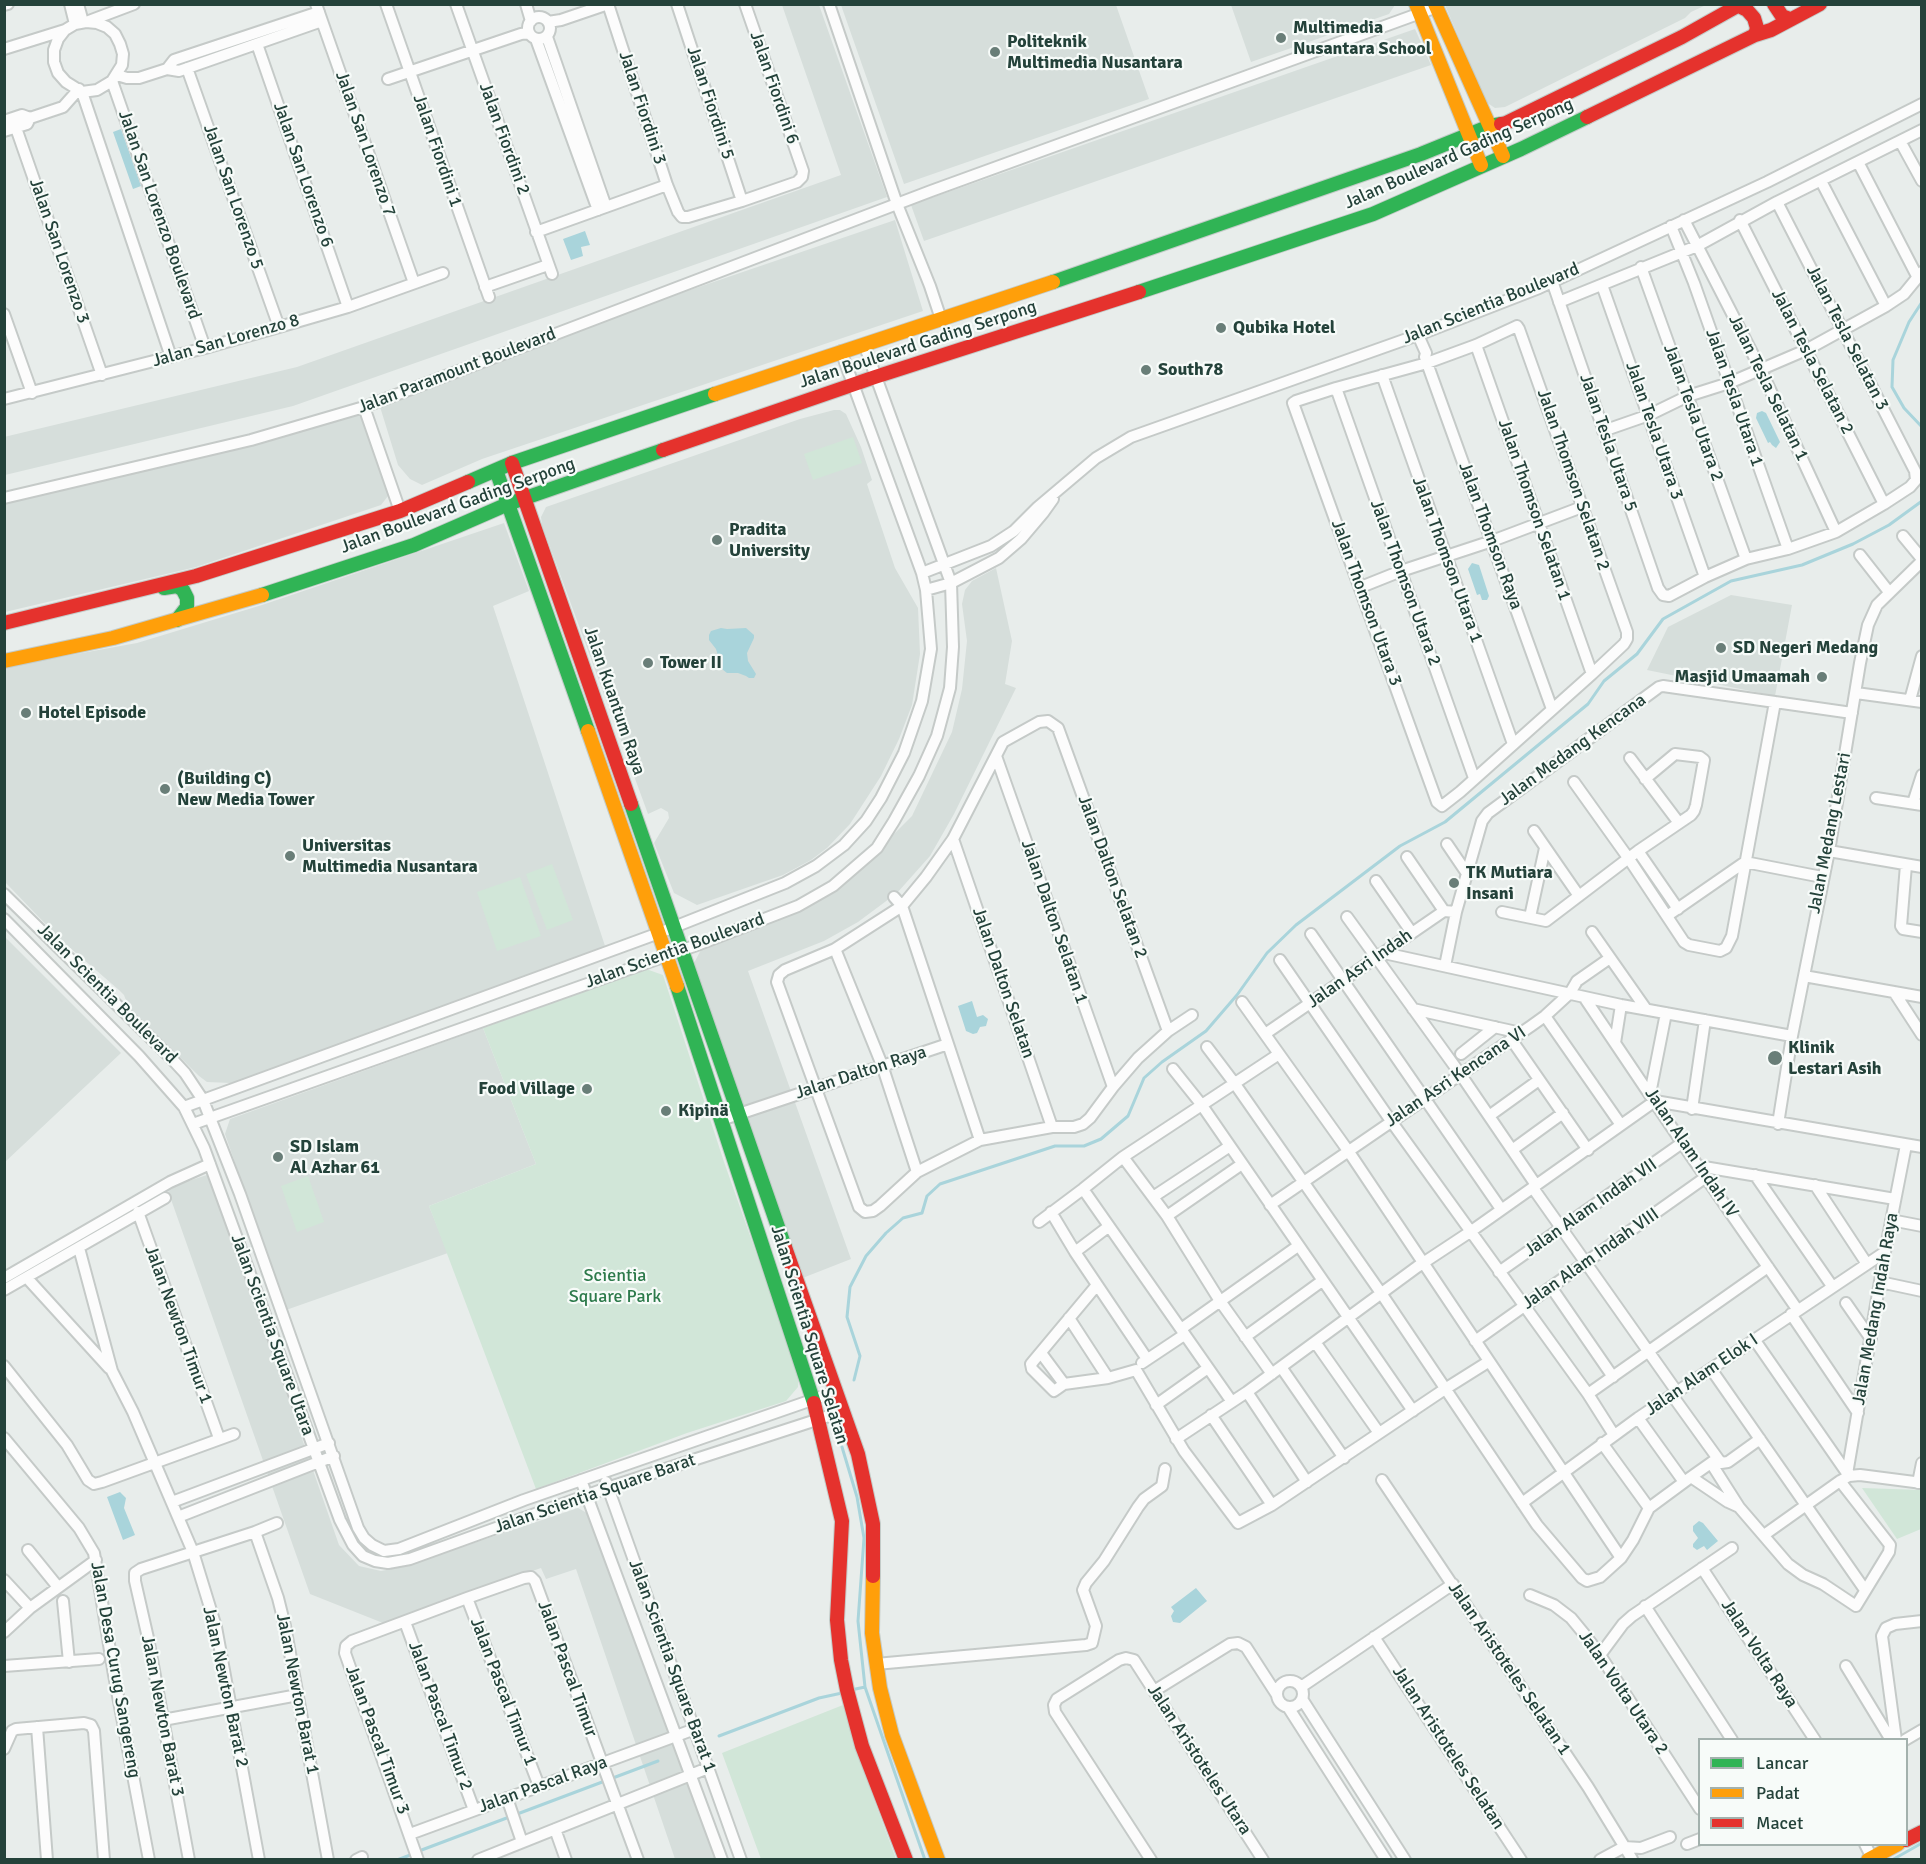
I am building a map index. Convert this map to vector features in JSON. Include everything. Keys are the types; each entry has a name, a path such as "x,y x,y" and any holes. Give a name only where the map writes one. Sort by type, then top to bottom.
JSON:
{"main road":[{"path":"1774,4 1782,16 1790,19"},
{"name":"Jalan Boulevard Gading Serpong","path":"4,661 113,638 253,598 414,544 524,498 875,377 1373,213 1503,156 1755,35 1771,30 1820,4"},
{"path":"1740,5 1754,18 1757,28 1755,35"},
{"name":"Jalan Boulevard Gading Serpong","path":"4,622 196,576 400,512 512,463 1421,154 1490,126 1506,123 1682,37 1740,5"},
{"path":"1436,6 1503,156"},
{"path":"1418,9 1481,165"},
{"name":"Jalan Kuantum Raya","path":"512,463 681,951"},
{"name":"Jalan Kuantum Raya","path":"496,470 659,933"},
{"path":"196,576 189,593 198,605 206,606 244,595 253,598"},
{"path":"116,597 124,600 177,586 183,590 188,602 184,613 177,620"},
{"name":"Jalan Scientia Square Selatan","path":"659,933 813,1398 842,1521 837,1620 847,1690 862,1746 906,1860"},
{"name":"Jalan Scientia Square Selatan","path":"681,951 834,1392 858,1454 873,1524 872,1633 880,1688 892,1735 938,1860"},
{"path":"1908,1839 1922,1832"},
{"path":"1870,1859 1889,1847"}],"street":[{"path":"70,4 81,23"},
{"path":"78,4 81,23"},
{"path":"4,49 54,37 81,23 102,21 134,4"},
{"name":"Jalan Fiordini 1","path":"386,4 487,292 550,269"},
{"name":"Jalan Fiordini 2","path":"456,4 550,269"},
{"path":"526,4 602,208"},
{"path":"537,4 537,29"},
{"path":"388,79 608,4"},
{"name":"Jalan Fiordini 3","path":"608,4 667,185 678,212 688,217 742,201"},
{"name":"Jalan Fiordini 5","path":"677,4 742,201"},
{"name":"Jalan Fiordini 6","path":"742,201 797,182 802,177 803,171 746,4"},
{"path":"829,4 897,204 941,319"},
{"name":"Jalan Paramount Boulevard","path":"4,498 251,440 364,407 1418,9 1436,6"},
{"path":"54,37 54,62 58,73 77,89 97,90 119,76 138,78 168,69 179,71 188,68 217,52 319,13"},
{"path":"168,69 174,60 257,44 319,13"},
{"name":"Jalan San Lorenzo 7","path":"319,13 414,283"},
{"path":"102,21 115,34 120,44 123,54 119,76"},
{"name":"Jalan San Lorenzo 6","path":"257,44 348,307"},
{"name":"Jalan San Lorenzo 5","path":"188,68 279,327"},
{"name":"Jalan San Lorenzo Boulevard","path":"119,76 205,348"},
{"path":"4,121 22,115 30,118 63,107 77,89"},
{"name":"Jalan San Lorenzo Boulevard","path":"77,89 171,357"},
{"name":"Jalan Scientia Boulevard","path":"922,573 991,546 1014,531 1038,507 1106,451 1131,437 1419,339 1552,281 1767,182 1922,104"},
{"path":"4,131 27,124 30,118"},
{"name":"Jalan San Lorenzo 3","path":"16,128 102,375"},
{"path":"1558,300 1602,285 1681,250 1697,246 1740,220 1922,130"},
{"path":"1900,141 1922,181"},
{"path":"1603,431 1649,415 1688,396 1729,383 1806,350 1844,331 1904,294 1920,275 1858,162"},
{"path":"1821,181 1886,306"},
{"path":"536,232 667,185"},
{"name":"Jalan Tesla Selatan 3","path":"1777,202 1916,476 1913,484 1884,504"},
{"name":"Jalan Tesla Selatan 1","path":"1684,220 1761,370 1836,532"},
{"name":"Jalan Tesla Selatan 2","path":"1740,220 1884,504"},
{"name":"Jalan Tesla Utara 1","path":"1671,226 1694,283 1788,549"},
{"name":"Jalan Tesla Utara 2","path":"1641,267 1746,559"},
{"name":"Jalan San Lorenzo 8","path":"4,399 279,327 348,307 443,273"},
{"path":"1694,283 1712,275"},
{"name":"Jalan Tesla Utara 5","path":"1552,281 1658,588 1663,595 1669,596 1705,577"},
{"name":"Jalan Tesla Utara 3","path":"1602,285 1705,577"},
{"path":"4,314 32,393"},
{"name":"Jalan Thomson Selatan 2","path":"1476,345 1515,326 1519,329 1627,632 1624,644 1592,674"},
{"name":"Jalan Thomson Raya","path":"1419,339 1419,347 1426,360 1552,709"},
{"name":"Jalan Scientia Boulevard","path":"193,1124 681,951 798,906 832,886 877,848 919,776 937,736 950,688 953,647 951,583 864,344"},
{"path":"1336,388 1476,345"},
{"name":"Jalan Thomson Selatan 1","path":"1476,345 1592,674"},
{"name":"Jalan Scientia Boulevard","path":"4,919 139,1056 184,1107 659,933 785,883 816,866 844,845 866,821 881,798 904,753 922,701 931,649 926,590 922,573 841,351"},
{"name":"Jalan Thomson Utara 1","path":"1382,375 1513,744"},
{"name":"Jalan Thomson Utara 3","path":"1336,388 1296,401 1293,405 1361,587 1437,802 1442,806 1446,804 1474,778"},
{"name":"Jalan Thomson Utara 2","path":"1336,388 1474,778"},
{"path":"364,407 400,512"},
{"name":"Jalan Scientia Boulevard","path":"926,590 951,583 999,558 1021,539 1058,491"},
{"path":"1705,577 1746,559 1788,549 1836,532 1884,504"},
{"path":"1361,587 1582,507"},
{"path":"1903,536 1922,560"},
{"path":"1860,555 1889,592"},
{"name":"Jalan Medang Lestari","path":"1778,1124 1792,1036 1868,625 1875,609 1889,592 1922,560"},
{"path":"1856,693 1916,701 1922,656"},
{"path":"1474,778 1592,674"},
{"name":"Jalan Medang Kencana","path":"1445,966 1466,872 1482,821 1488,813 1659,687 1852,713"},
{"path":"1574,782 1684,942 1720,951 1726,948 1732,936 1775,702"},
{"name":"Jalan Dalton Selatan 2","path":"996,756 1003,742 1039,722 1048,721 1058,728 1167,1031"},
{"path":"1502,912 1546,921 1679,823 1694,811 1704,760 1700,757 1675,754 1645,778"},
{"path":"996,756 953,839 902,906 835,949 785,970 779,975 777,982 859,1207 865,1212 873,1211 917,1172 980,1140 1083,1124 1090,1119 1138,1059 1167,1031 1192,1015"},
{"name":"Jalan Dalton Selatan 1","path":"996,756 1113,1088"},
{"path":"1630,758 1679,823"},
{"path":"1876,798 1917,804 1922,775"},
{"path":"881,798 901,807"},
{"path":"1534,831 1579,896"},
{"name":"Jalan Dalton Selatan","path":"953,839 1052,1127"},
{"path":"1447,844 1466,872"},
{"path":"1530,917 1545,848"},
{"path":"1828,851 1922,867"},
{"path":"1638,852 1678,909"},
{"path":"1407,857 1444,911 1456,912"},
{"path":"1667,916 1745,862 1822,877"},
{"path":"1906,865 1901,926 1903,929 1922,932"},
{"path":"1376,881 1412,933"},
{"name":"Jalan Scientia Boulevard","path":"4,894 172,1059 185,1073 203,1100"},
{"path":"894,897 902,906 980,1140"},
{"name":"Jalan Asri Indah","path":"1265,1034 1308,1002 1343,981 1444,911"},
{"path":"1347,917 1461,1075 1586,1263 1649,1352 1716,1461 1739,1507 1788,1564 1856,1606 1889,1552 1890,1545 1754,1339"},
{"path":"1592,932 1646,1009"},
{"path":"1311,934 1501,1209"},
{"path":"835,949 882,1065 917,1172"},
{"path":"1378,957 1445,966 1622,1005 1792,1036"},
{"name":"Jalan Asri Kencana VI","path":"1270,1205 1392,1121 1427,1101 1545,1016 1569,993 1577,981 1610,958"},
{"path":"1280,960 1498,1272 1588,1394 1614,1435"},
{"path":"1804,976 1922,997"},
{"path":"1894,992 1922,1035"},
{"name":"Jalan Alam Indah IV","path":"1584,997 1768,1267 1858,1413"},
{"path":"1242,1002 1280,1054 1345,1155 1565,1472 1621,1558"},
{"path":"1615,1043 1622,1005"},
{"path":"1413,1009 1521,1033"},
{"path":"1176,1439 1247,1392 1422,1263 1470,1232 1586,1147 1621,1125 1653,1097 1666,1013"},
{"path":"1545,1016 1621,1125"},
{"path":"1692,1108 1705,1020"},
{"path":"1461,1054 1496,1027"},
{"path":"1511,1039 1586,1147"},
{"name":"Jalan Dalton Raya","path":"721,1120 948,1044"},
{"path":"1207,1047 1381,1293 1537,1525 1582,1578 1587,1581 1600,1577 1621,1558 1649,1508 1716,1461 1728,1462 1760,1439"},
{"path":"1039,1222 1123,1157 1280,1054"},
{"path":"1173,1069 1201,1104 1413,1411"},
{"path":"1489,1116 1539,1080"},
{"path":"1653,1097 1692,1108 1922,1148"},
{"name":"Jalan Scientia Square Utara","path":"203,1100 240,1194 358,1528"},
{"name":"Jalan Scientia Square Utara","path":"184,1107 210,1164 313,1449 340,1520 353,1545"},
{"path":"1512,1150 1563,1113"},
{"name":"Jalan Alam Indah VII","path":"1498,1272 1563,1229 1682,1143"},
{"name":"Jalan Medang Indah Raya","path":"1846,1477 1906,1145"},
{"path":"1153,1197 1230,1146"},
{"path":"1123,1157 1167,1216 1245,1337 1277,1370 1344,1458"},
{"path":"4,1278 170,1182 210,1164"},
{"path":"1167,1216 1242,1164"},
{"path":"1698,1166 1895,1199"},
{"path":"1755,1175 1832,1286"},
{"name":"Jalan Alam Indah VIII","path":"1475,1341 1706,1177"},
{"path":"1815,1185 1867,1264"},
{"path":"1083,1190 1232,1402"},
{"path":"4,1290 165,1197"},
{"name":"Jalan Newton Timur 1","path":"138,1212 219,1438"},
{"path":"1051,1212 1096,1285 1147,1359"},
{"path":"1891,1220 1922,1226"},
{"path":"1075,1252 1108,1227"},
{"path":"1096,1285 1031,1364 1032,1369 1051,1389 1057,1390 1064,1384 1108,1378 1136,1370 1220,1301 1298,1246"},
{"path":"80,1248 112,1371"},
{"name":"Jalan Alam Elok I","path":"1519,1499 1565,1472 1638,1418 1885,1252"},
{"path":"1588,1394 1768,1267"},
{"path":"27,1278 112,1371"},
{"path":"1245,1337 1322,1281"},
{"path":"1880,1282 1922,1291"},
{"path":"1551,1287 1613,1377"},
{"path":"1846,1304 1871,1339"},
{"path":"1069,1318 1108,1378"},
{"path":"1315,1342 1379,1433"},
{"path":"1041,1353 1064,1384"},
{"path":"1136,1370 1176,1439 1237,1522 1242,1523 1488,1362"},
{"path":"4,1366 67,1445 88,1480 94,1484 234,1434"},
{"path":"1156,1405 1208,1368"},
{"path":"1711,1369 1865,1590"},
{"name":"Jalan Newton Barat 2","path":"112,1371 133,1412 193,1552 216,1627 260,1860"},
{"name":"Jalan Scientia Square Barat","path":"358,1528 372,1545 384,1551 399,1550 550,1491 834,1392"},
{"path":"1247,1392 1307,1482"},
{"name":"Jalan Scientia Square Barat","path":"353,1545 363,1556 375,1561 388,1563 410,1559 607,1488 842,1412"},
{"path":"1211,1415 1272,1504"},
{"path":"1638,1418 1688,1479 1739,1507"},
{"name":"Jalan Desa Curug Sangereng","path":"4,1438 79,1528 94,1553 114,1676 149,1860"},
{"path":"172,1502 329,1443"},
{"path":"1602,1443 1649,1508"},
{"path":"178,1517 334,1456"},
{"path":"1764,1535 1846,1477 1860,1475 1920,1483 1922,1463"},
{"path":"876,1664 1092,1643 1096,1626 1084,1597 1083,1590 1086,1582 1104,1561 1144,1499 1162,1486 1165,1469"},
{"name":"Jalan Scientia Square Barat 1","path":"603,1473 741,1860"},
{"name":"Jalan Scientia Square Barat 1","path":"581,1480 722,1860"},
{"name":"Jalan Aristoteles Selatan 1","path":"1382,1480 1588,1787 1632,1859"},
{"path":"550,1491 556,1507"},
{"path":"193,1552 277,1523"},
{"name":"Jalan Newton Barat 1","path":"255,1532 278,1598 328,1860"},
{"path":"1600,1655 1623,1624 1645,1606 1732,1548"},
{"path":"28,1550 58,1587"},
{"name":"Jalan Newton Barat 3","path":"189,1860 135,1573 193,1552"},
{"path":"4,1632 30,1608 96,1560"},
{"name":"Jalan Volta Raya","path":"1702,1568 1814,1738"},
{"name":"Jalan Pascal Timur","path":"467,1598 524,1578 531,1577 535,1581 638,1860"},
{"path":"4,1580 30,1608"},
{"path":"1301,1687 1453,1584"},
{"name":"Jalan Volta Utara 2","path":"1530,1595 1554,1605 1571,1618 1600,1655 1698,1806"},
{"path":"405,1622 467,1598"},
{"name":"Jalan Pascal Timur 1","path":"467,1598 539,1786"},
{"path":"63,1601 69,1662"},
{"path":"1645,1606 1731,1738"},
{"path":"1896,1738 1882,1636 1886,1628 1895,1624 1922,1621"},
{"name":"Jalan Pascal Timur 3","path":"405,1622 352,1641 346,1646 345,1653 418,1859"},
{"name":"Jalan Pascal Timur 2","path":"405,1622 474,1810"},
{"name":"Jalan Aristoteles Selatan","path":"1374,1637 1521,1860"},
{"path":"1154,1692 1230,1644 1238,1643 1246,1647 1280,1703 1288,1707 1386,1860"},
{"name":"Jalan Aristoteles Utara","path":"1151,1860 1055,1712 1054,1705 1058,1699 1119,1660 1126,1658 1134,1660 1263,1860"},
{"path":"4,1666 99,1659"},
{"path":"1846,1666 1890,1738"},
{"path":"1276,1695 1278,1687 1285,1681 1294,1681 1301,1687 1302,1700 1296,1706 1288,1707"},
{"path":"164,1720 298,1695"},
{"path":"1302,1700 1405,1860"},
{"path":"4,1749 14,1729 84,1723 91,1725 94,1731 104,1860"},
{"path":"37,1727 47,1860"},
{"name":"Jalan Pascal Raya","path":"412,1839 474,1810 508,1803 539,1786 603,1767 675,1735 695,1729"},
{"path":"1908,1738 1922,1730"},
{"path":"478,1860 491,1857 522,1842 708,1768"},
{"path":"508,1803 522,1842"},
{"path":"1366,1829 1380,1820"},
{"path":"555,1829 566,1860"},
{"path":"1600,1860 1624,1847 1637,1849 1670,1838"},
{"path":"1686,1844 1698,1840"},
{"path":"1632,1859 1637,1849"}],"shaded area":[{"name":"Multimedia Nusantara School","path":"1395,4 1389,14 1251,62 1231,5"},
{"path":"782,5 819,5 887,197 293,406 5,475 4,437 297,367 841,175"},
{"name":"Politeknik Multimedia Nusantara","path":"841,5 1116,5 1149,99 904,184"},
{"path":"1445,5 1706,5 1691,12 1685,18 1505,107 1495,108 1486,102"},
{"path":"1415,29 1431,65 924,241 911,205"},
{"path":"895,220 923,311 482,459 422,485 410,479 398,465 377,397"},
{"path":"840,410 846,414 861,447 872,480 867,484 895,568 918,608 920,654 912,705 881,776 850,824 827,848 811,860 783,875 697,905 674,893 654,843 669,818 668,812 661,808 648,814 541,517 546,507 800,419"},
{"path":"362,412 387,487 388,496 381,505 196,567 5,612 4,499"},
{"name":"Universitas Multimedia Nusantara","path":"504,523 529,591 493,606 607,952 444,1011 231,1083 207,1082 128,1006 124,995 119,990 61,940 5,882 5,667 137,643 262,605"},
{"path":"996,568 1012,641 1005,684 1016,688 954,814 930,856 897,893 858,922 824,941 748,971 851,1259 800,1279 693,965 703,946 803,908 871,857 912,816 952,732 962,689 967,641 962,604 965,590 972,581"},
{"name":"SD Negeri Medang","path":"1731,595 1792,605 1775,696 1647,670 1668,627"},
{"path":"4,936 121,1053 5,1162 4,1162"},
{"path":"483,1028 536,1164 429,1206 448,1253 286,1310 225,1134 230,1119"},
{"path":"210,1174 339,1545 359,1566 381,1571 402,1567 578,1508 594,1517 715,1859 675,1859 576,1569 546,1579 541,1568 383,1623 310,1594 167,1188"}],"green space":[{"path":"853,437 862,463 813,480 804,454"},
{"path":"552,864 573,920 547,930 526,874"},
{"path":"520,877 541,936 497,951 477,892"},
{"name":"Scientia Square Park","path":"646,969 663,975 724,1162 799,1374 798,1387 786,1401 687,1433 536,1489 429,1206 536,1164 483,1028"},
{"path":"308,1176 324,1222 297,1232 281,1186"},
{"path":"1862,1488 1921,1490 1921,1529 1897,1539"},
{"path":"843,1705 862,1767 896,1859 761,1859 722,1753"}],"water":[{"path":"121,129 141,186 133,189 113,132"},
{"path":"585,231 590,245 581,247 583,256 571,260 563,239"},
{"path":"1762,411 1766,413 1780,442 1776,448 1770,442 1768,443 1756,418 1757,413"},
{"path":"1472,563 1479,565 1489,596 1487,600 1482,600 1480,594 1477,595 1468,569"},
{"path":"721,628 746,628 754,635 747,653 748,661 756,674 754,678 738,673 727,673 722,669 716,649 709,640 711,631"},
{"path":"972,1001 977,1017 983,1015 988,1019 986,1026 980,1027 977,1033 973,1034 966,1031 958,1006"},
{"path":"120,1492 126,1498 124,1508 135,1535 123,1540 107,1497"},
{"path":"1699,1521 1718,1541 1707,1550 1704,1546 1697,1550 1693,1547 1698,1538 1693,1531 1693,1526"},
{"path":"1196,1588 1207,1601 1180,1623 1173,1622 1171,1616 1174,1611 1171,1607"}],"waterway":[{"path":"1922,302 1909,322 1893,360 1892,387 1904,408 1922,427"},
{"path":"854,1380 860,1356 847,1317 850,1287 866,1256 886,1233 903,1218 922,1213 927,1196 940,1184 1055,1146 1084,1146 1101,1139 1128,1116 1144,1078 1162,1062 1206,1031 1237,995 1267,953 1296,925 1400,846 1445,822 1588,704 1604,681 1637,654 1663,619 1731,581 1802,565 1853,544 1889,525 1922,501"},
{"path":"842,1447 857,1497 864,1538 858,1621 865,1687 925,1860"},
{"path":"851,1690 865,1687"},
{"path":"719,1736 819,1698 842,1693"},
{"path":"419,1851 658,1761"},
{"path":"1892,1860 1922,1843"},
{"path":"397,1860 413,1854"}],"traffic: fast":[{"path":"1139,292 1373,214 1521,149 1587,117"},
{"path":"1053,282 1501,124"},
{"path":"468,482 512,463 715,394"},
{"path":"262,595 414,545 508,504 663,450"},
{"path":"496,470 588,731"},
{"path":"164,588 177,586 183,590 187,598 187,607 177,620"},
{"path":"631,804 785,1247"},
{"path":"677,986 814,1403"}],"traffic: slow":[{"path":"1416,4 1481,165"},
{"path":"1435,4 1503,156"},
{"path":"715,394 1053,282"},
{"path":"4,661 113,638 262,595"},
{"path":"588,731 677,986"},
{"path":"873,1576 872,1633 880,1688 892,1735 938,1860"},
{"path":"1868,1860 1894,1846"}],"traffic: jam":[{"path":"1501,124 1682,37 1741,4"},
{"path":"1774,4 1782,16 1790,19"},
{"path":"1587,117 1755,35 1771,30 1820,4"},
{"path":"1739,6 1747,10 1754,18 1757,28 1755,35"},
{"path":"663,450 875,377 1139,292"},
{"path":"512,463 631,804"},
{"path":"4,623 196,576 400,511 468,482"},
{"path":"785,1247 858,1454 873,1524 873,1576"},
{"path":"814,1403 842,1521 837,1620 847,1690 862,1746 906,1860"},
{"path":"1908,1839 1922,1832"}],"place":[{"name":"Multimedia Nusantara School","path":"1281,38"},
{"name":"Politeknik Multimedia Nusantara","path":"995,52"},
{"name":"Qubika Hotel","path":"1221,328"},
{"name":"South78","path":"1146,370"},
{"name":"Pradita University","path":"717,540"},
{"name":"SD Negeri Medang","path":"1721,648"},
{"name":"Tower II","path":"648,663"},
{"name":"Masjid Umaamah","path":"1822,677"},
{"name":"Hotel Episode","path":"26,713"},
{"name":"(Building C) New Media Tower","path":"165,789"},
{"name":"Universitas Multimedia Nusantara","path":"290,856"},
{"name":"TK Mutiara Insani","path":"1454,883"},
{"name":"Klinik Lestari Asih","path":"1775,1058"},
{"name":"Food Village","path":"587,1089"},
{"name":"Kipinä","path":"666,1111"},
{"name":"SD Islam Al Azhar 61","path":"278,1157"}]}
